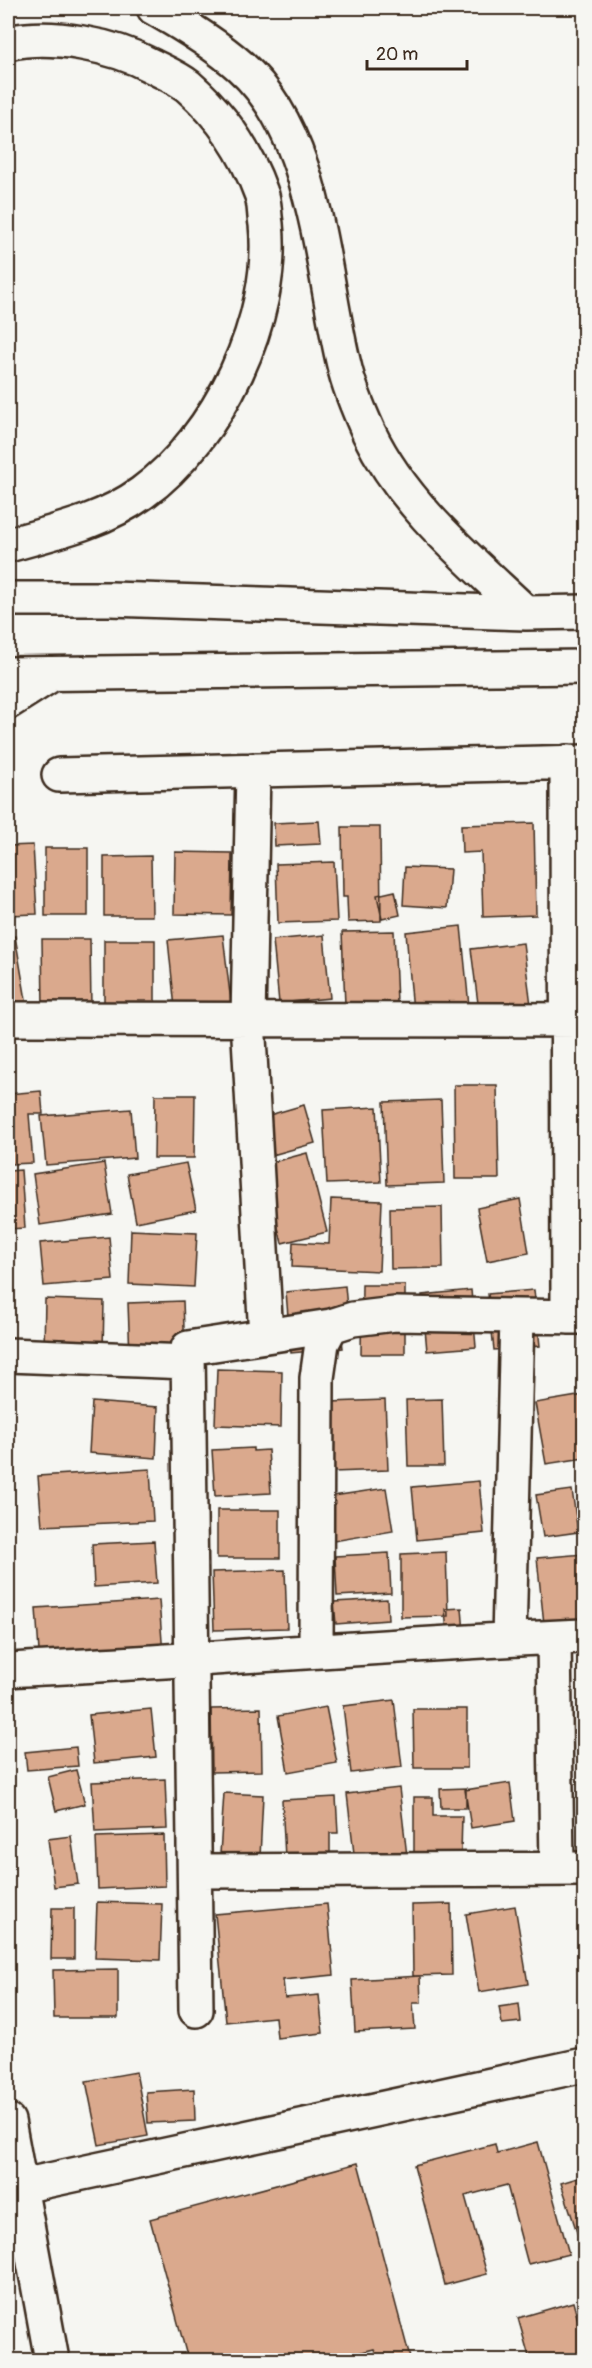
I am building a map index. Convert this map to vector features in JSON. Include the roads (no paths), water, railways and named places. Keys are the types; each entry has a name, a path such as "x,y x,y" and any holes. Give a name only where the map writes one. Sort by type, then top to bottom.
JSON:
{"main road":[{"path":"154,8 194,32 242,68 274,108 299,157 314,209 344,368 369,434 395,478 436,528 526,613"},
{"path":"8,43 78,42 134,56 186,85 234,135 262,194 268,249 257,321 230,384 204,428 178,460 142,493 114,510 77,526 8,545"},
{"path":"8,599 111,599 526,613 585,612"},
{"path":"8,674 585,667"},
{"path":"8,702 52,674"},
{"path":"59,775 576,762 576,1317 395,1314 353,1319 331,1326 188,1348 196,2010"},
{"path":"253,770 248,1020 266,1336"},
{"path":"8,1019 576,1020"},
{"path":"509,1639 517,1316"},
{"path":"316,1651 317,1378 322,1343 331,1326"},
{"path":"8,1355 188,1362"},
{"path":"8,1670 192,1662 316,1651 569,1637 571,1869 195,1871"},
{"path":"14,2187 585,2065"},
{"path":"8,2121 14,2187 52,2361"}]}
